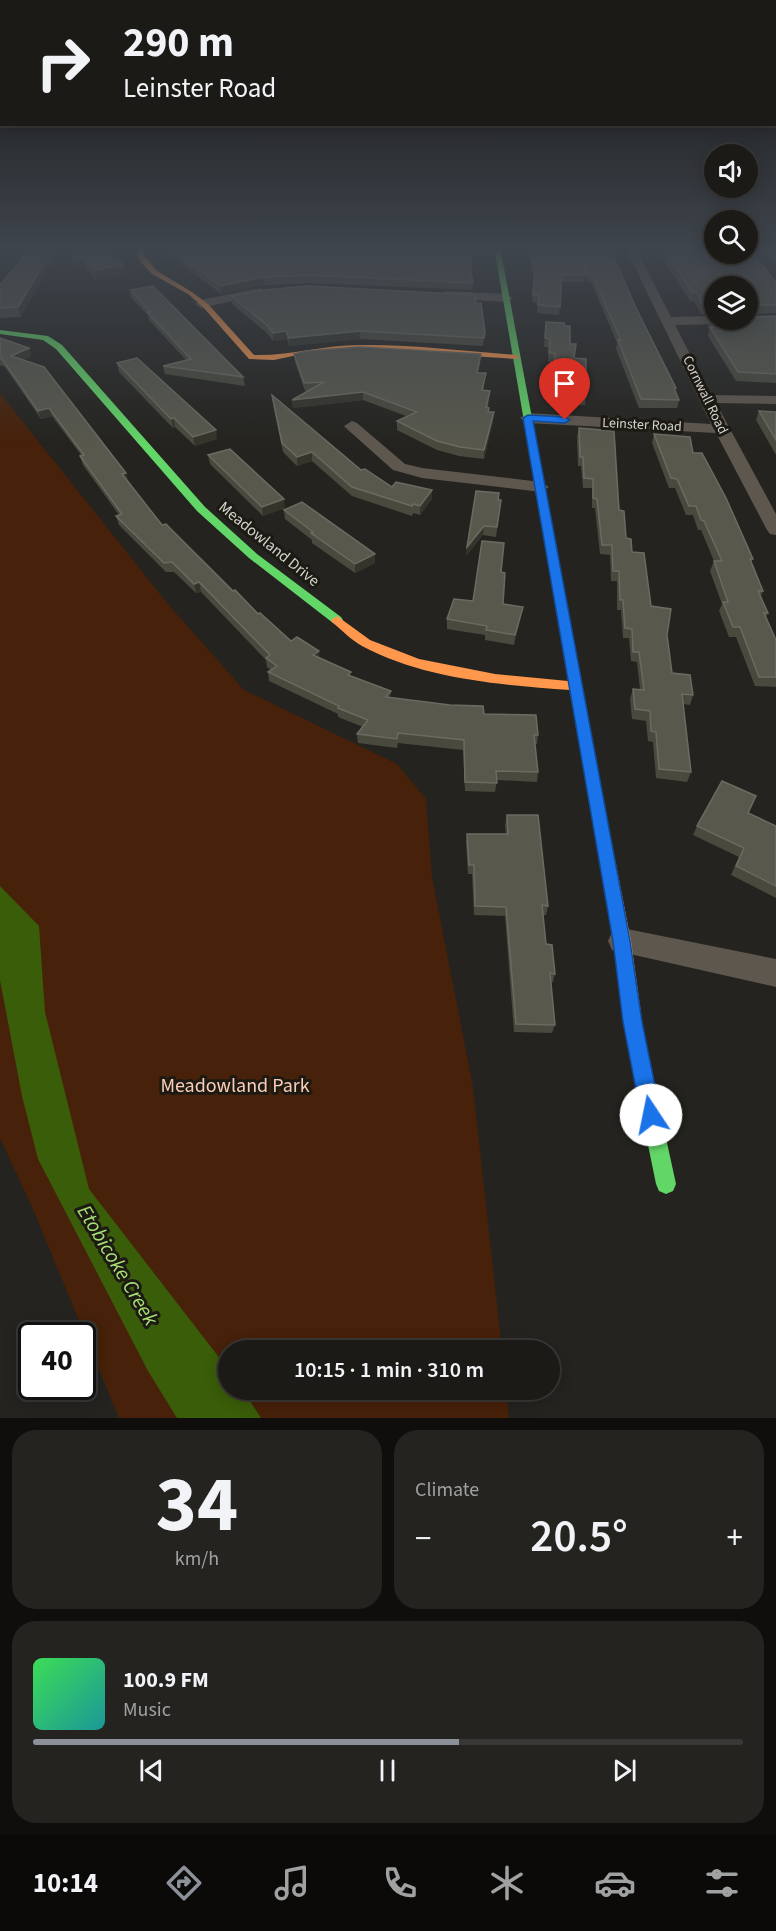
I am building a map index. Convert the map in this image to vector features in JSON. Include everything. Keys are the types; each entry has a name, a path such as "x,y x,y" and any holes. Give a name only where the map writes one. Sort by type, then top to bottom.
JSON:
{"street":[{"path":"210,313 252,357 262,359 307,351 360,347 516,357"},
{"path":"509,313 622,941 632,1022 666,1184"},
{"name":"Cornwall Road","path":"664,313 721,429 770,510 776,530"},
{"path":"668,321 776,319"},
{"name":"Meadowland Drive","path":"0,332 32,335 59,347 201,509 253,556 365,642 437,668 514,682 575,686"},
{"path":"706,399 776,399"},
{"name":"Leinster Road","path":"528,418 721,429"},
{"path":"352,426 399,467 422,473 541,487"},
{"path":"622,941 776,973"}],"green space":[{"name":"Meadowland Park","path":"0,393 167,603 244,690 397,764 426,799 432,877 473,1087 501,1340 218,1340 218,1400 507,1400 509,1418 119,1418 96,1362 96,1322 79,1322 33,1209 0,1138"}],"water":[{"name":"Etobicoke Creek","path":"0,886 39,926 45,1012 89,1189 218,1356 218,1400 249,1400 261,1418 177,1418 148,1371 38,1159 22,1096 0,980"}],"building":[{"path":"148,313 180,313 243,377 163,366 191,359"},
{"path":"252,313 482,313 485,332 484,338 360,331 289,338 286,331 273,333"},
{"path":"609,313 639,313 676,388 674,388 679,400 641,399 618,340 621,340"},
{"path":"758,317 776,317 776,374 738,372 712,330 758,330"},
{"path":"546,322 564,323 565,326 570,326 570,344 576,344 574,358 586,359 586,396 565,395 565,381 560,381 560,369 554,368 555,354 549,353 550,339 545,338"},
{"path":"0,338 29,348 11,356 44,367 126,473 122,474 162,525 166,524 233,591 235,590 258,614 260,613 291,641 297,637 319,651 313,655 351,672 348,675 391,691 386,697 450,705 483,706 484,714 536,715 538,735 534,735 538,772 496,771 497,783 465,782 464,740 398,733 397,739 357,734 368,720 338,708 339,706 268,672 277,666 266,658 270,655 199,582 194,584 172,562 164,563 116,516 122,514 80,456 84,455 49,408 38,411 0,358"},
{"path":"360,347 481,354 477,373 486,373 482,390 490,391 486,407 489,408 488,412 494,412 484,450 437,441 397,421 417,412 363,392 292,400 324,382 304,383 294,354"},
{"path":"137,358 216,430 193,437 174,418 171,419 117,363"},
{"path":"272,395 361,470 365,469 392,487 396,482 432,490 420,506 413,504 412,506 352,487 312,452 297,457 282,443"},
{"path":"759,411 776,412 776,440"},
{"path":"579,428 614,431 619,510 624,511 626,538 631,539 632,552 644,553 651,606 671,609 667,635 672,673 690,675 693,695 682,694 691,772 659,769 656,732 651,731 650,711 635,709 633,689 644,690 639,652 633,652 632,629 625,628 623,600 620,600 619,571 613,571 612,545 602,545 597,499 593,498 593,479 584,478 583,457 580,457"},
{"path":"654,434 690,437 693,453 702,453 726,498 753,559 750,559 763,591 758,591 768,613 764,613 776,640 776,677 759,677 740,627 733,627 723,602 728,602 714,561 722,561 696,506 689,506 677,479 671,478"},
{"path":"230,449 284,499 262,507 208,455"},
{"path":"476,491 499,493 498,500 501,500 497,527 484,526 467,547"},
{"path":"302,502 375,554 355,564 311,533 313,532 284,510"},
{"path":"482,541 504,543 501,572 505,573 503,604 523,607 515,635 486,630 487,626 447,619 454,599 473,601"},
{"path":"722,781 756,796 748,813 776,826 776,886 736,866 744,848 697,826"},
{"path":"507,815 538,815 548,906 542,905 546,944 552,945 555,974 550,973 555,1025 516,1024 506,907 475,906 474,865 469,865 467,834 508,834"}],"traffic: fast":[{"path":"509,313 569,648"},
{"path":"0,332 45,338 59,347 201,509 253,556 337,620"},
{"path":"636,1042 666,1184"}],"traffic: slow":[{"path":"212,313 252,357 274,358 307,351 360,347 516,357"},
{"path":"337,620 366,643 416,662 495,678 575,686"},
{"path":"569,648 622,941 636,1042"}],"route":[{"path":"565,420 528,418 622,941 632,1022 651,1115"}]}
